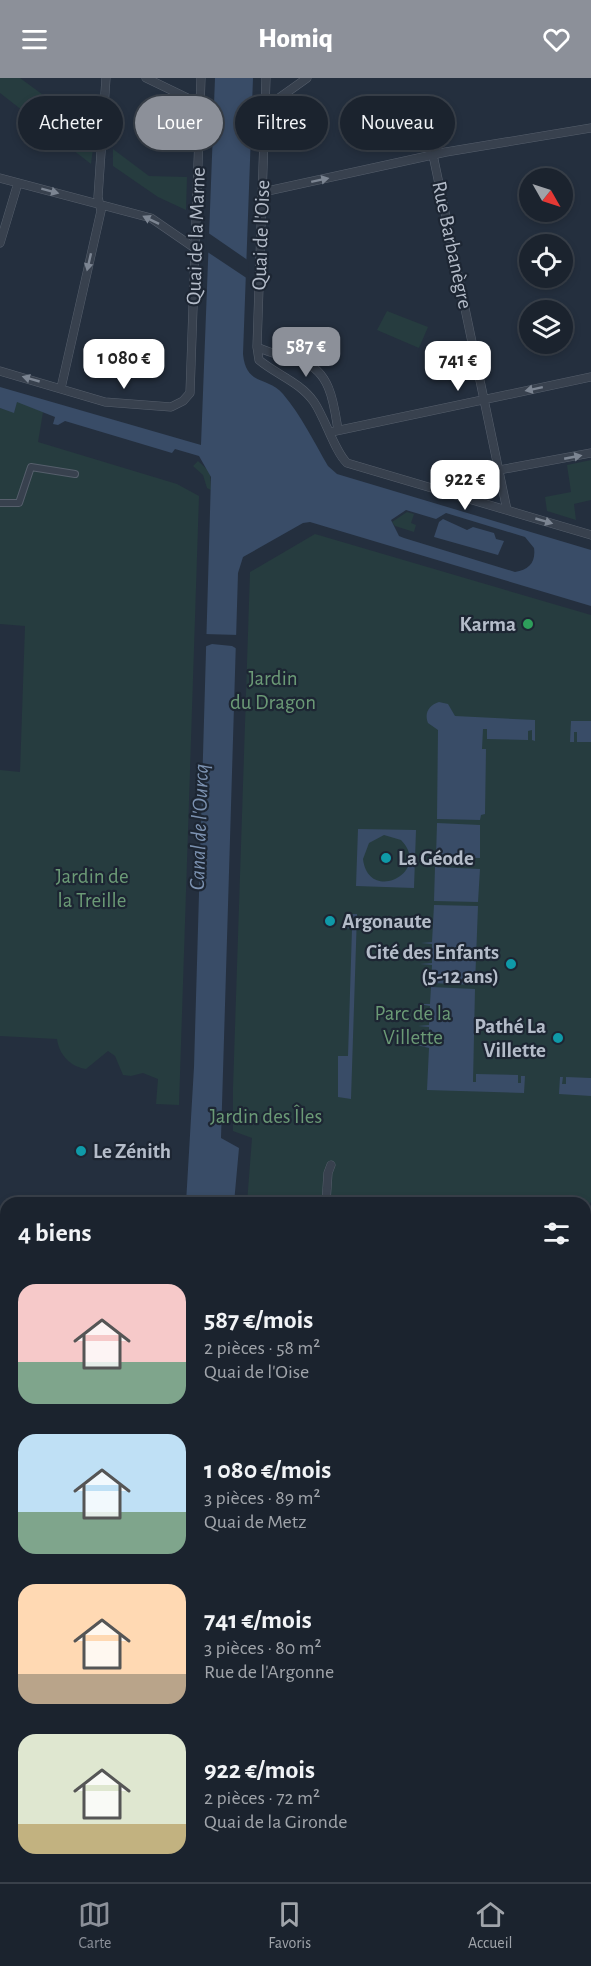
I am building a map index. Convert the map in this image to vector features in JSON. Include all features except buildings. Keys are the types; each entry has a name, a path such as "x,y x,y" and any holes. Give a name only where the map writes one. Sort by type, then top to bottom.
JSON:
{"street":[{"path":"0,371 61,388 101,211 106,78"},
{"path":"146,78 183,96"},
{"name":"Quai de la Marne","path":"200,96 201,78"},
{"name":"Quai de l'Oise","path":"265,96 266,78"},
{"path":"282,96 307,78"},
{"path":"263,192 433,155 591,128"},
{"name":"Quai de la Marne","path":"61,388 105,402 171,406 183,401 190,393 199,150"},
{"name":"Quai de l'Oise","path":"257,347 264,150"},
{"name":"Rue Barbanègre","path":"433,155 507,510"},
{"path":"0,178 151,218 196,249"},
{"path":"0,243 18,183"},
{"path":"335,431 313,400 296,384 259,360 257,347 305,362 318,372 331,395 335,431 341,456 347,463 591,535"},
{"path":"335,431 591,377"},
{"path":"435,488 445,480 591,453"},
{"path":"0,503 19,502 31,467 75,474"},
{"path":"326,1197 328,1173 331,1165"}],"green space":[{"path":"0,78 20,78 45,96 18,96 18,107 0,93"},
{"path":"73,150 93,150 91,164"},
{"path":"114,150 149,176 187,177 186,210 158,197 113,166"},
{"path":"387,311 428,327 419,348 377,330"},
{"name":"Jardin de la Treille","path":"17,401 43,412 38,442 177,484 199,496 179,1105 156,1104 158,1079 143,1073 123,1075 115,1056 108,1051 86,1069 75,1066 63,1055 57,1039 0,1036 0,770 20,772 25,626 0,624 0,408 14,412"},
{"path":"591,460 591,500 574,504 576,520 547,511 545,497 571,492 567,465"},
{"path":"198,461 210,472 211,490 207,488 203,475 193,466"},
{"path":"407,512 414,514 411,523 416,525 414,532 395,526 392,522"},
{"name":"Parc de la Villette","path":"315,534 591,615 591,1197 247,1197 252,1138 233,1131 233,1088 250,572"}],"water":[{"path":"215,78 253,78 252,96 235,96 235,150 250,150 243,354 249,372 259,380 277,388 290,402 328,466 337,474 591,550 591,606 310,522 303,523 243,557 238,573 221,1138 239,1148 235,1197 186,1197 194,1067 211,477 199,456 175,449 172,453 65,421 58,425 53,424 55,417 17,402 14,413 0,408 0,387 201,445 212,150 223,150 223,96 214,96","holes":["406,510 436,519 446,513 525,537 534,548 533,561 528,567 515,572 399,536 391,520"]},
{"path":"443,519 467,530 473,527 494,533 496,539 504,541 498,555 434,537 439,522"},
{"path":"439,702 448,704 455,716 535,720 535,741 532,740 532,730 528,731 528,740 487,739 487,729 483,729 482,749 486,749 485,814 481,815 480,820 437,819 438,730 428,723 427,713 430,707"},
{"path":"571,721 591,721 591,742 577,742 577,732 574,732 574,742 570,742"},
{"path":"437,823 480,825 480,858 436,857"},
{"path":"358,829 416,830 414,888 356,886","holes":["384,835 401,840 409,852 409,863 404,872 396,879 376,880 367,872 363,859 369,843"]},
{"path":"435,867 480,869 478,902 434,901"},
{"path":"434,905 478,906 475,985 431,983 432,965 420,964 432,963 432,944 421,943 432,942"},
{"path":"346,914 357,914 351,1099 338,1097 338,1056 348,1056 352,929 345,928"},
{"path":"431,987 475,989 473,1082 476,1082 476,1074 518,1075 518,1083 521,1083 521,1076 525,1076 524,1093 427,1090 429,1048 417,1045 429,1045 429,1027 418,1026 429,1025 430,1006 419,1004 430,1004"},
{"path":"560,1077 563,1077 562,1084 566,1084 566,1077 591,1078 591,1096 559,1094"}],"pier":[{"path":"207,232 249,261 248,279 206,251"},
{"path":"204,634 239,635 239,650 232,646 212,644 204,647"}],"place":[{"name":"Karma","path":"528,624"},
{"name":"La Géode","path":"386,858"},
{"name":"Argonaute","path":"330,921"},
{"name":"Cité des Enfants (5-12 ans)","path":"511,964"},
{"name":"Pathé La Villette","path":"558,1038"},
{"name":"Le Zénith","path":"81,1151"}],"park label":[{"name":"Jardin du Dragon","path":"273,690"},
{"name":"Jardin des Îles","path":"266,1116"}],"water label":[{"name":"Canal de l'Ourcq","path":"199,827"}]}
